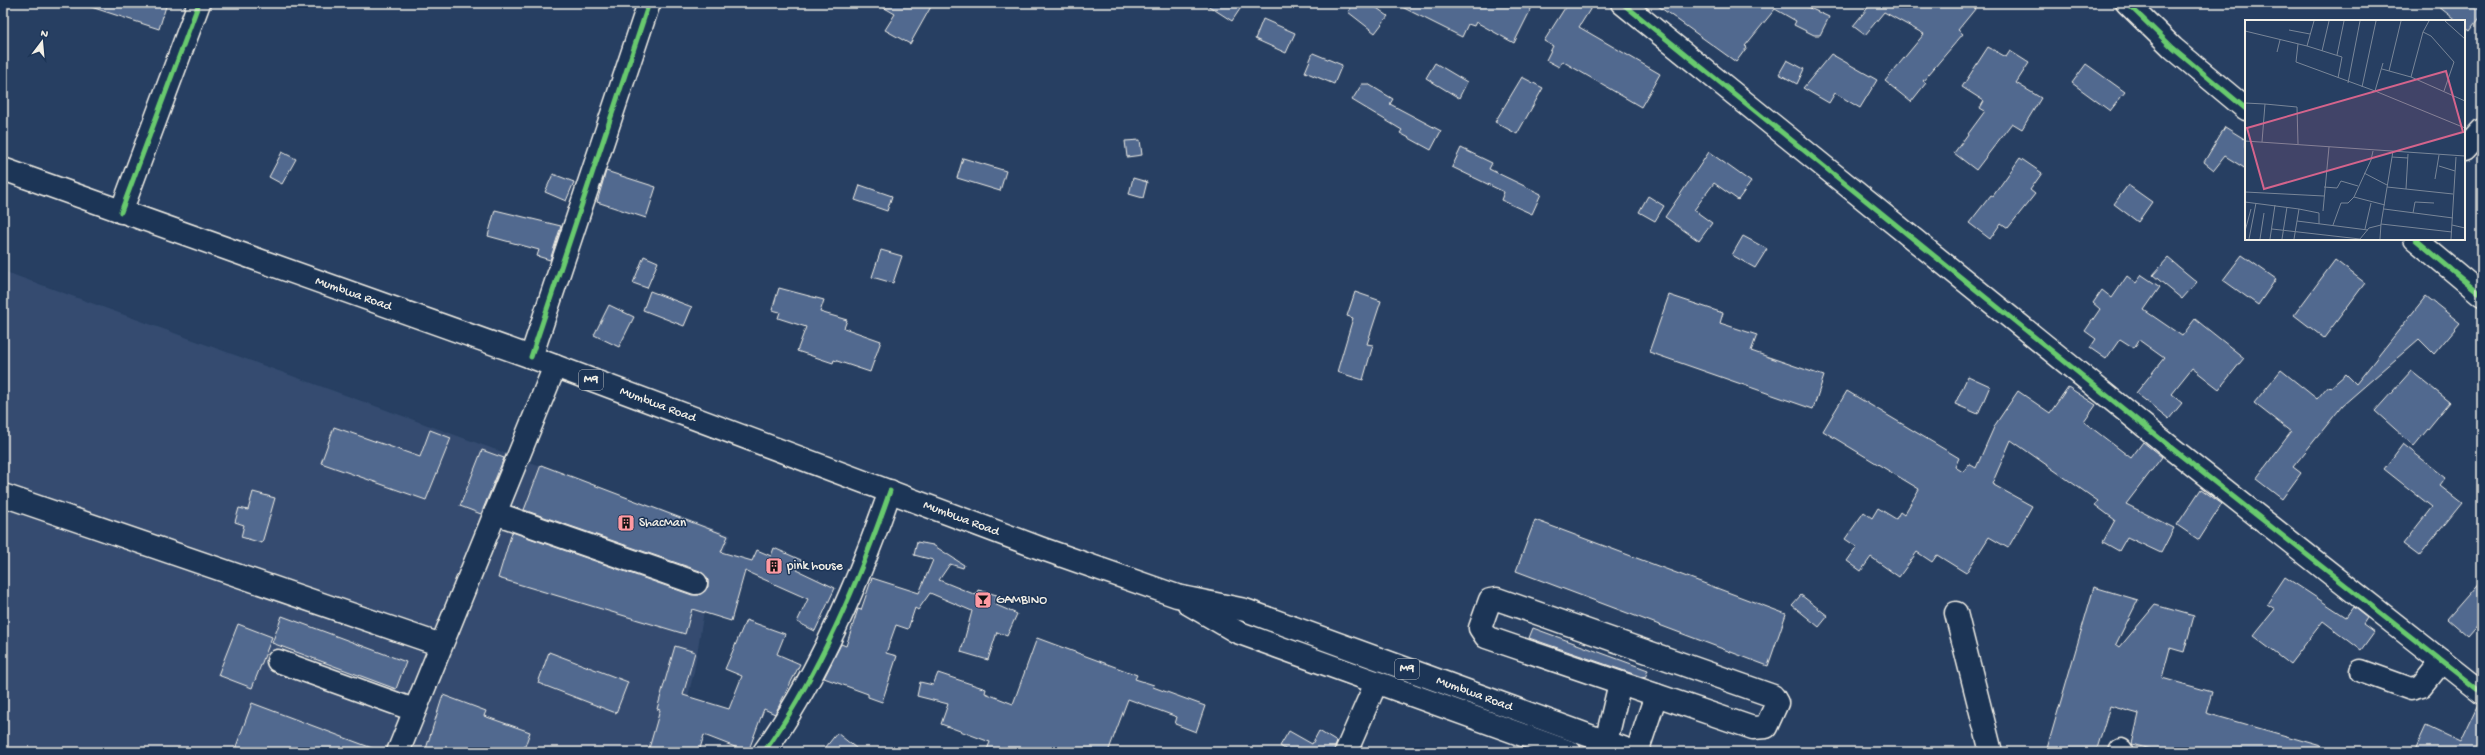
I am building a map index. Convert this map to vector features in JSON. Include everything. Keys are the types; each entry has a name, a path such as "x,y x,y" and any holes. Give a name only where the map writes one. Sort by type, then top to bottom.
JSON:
{"street":[{"path":"121,212 199,3"},
{"path":"531,357 649,3"},
{"path":"1622,3 2131,415 2482,692"},
{"path":"2127,3 2173,48 2245,108"},
{"path":"2465,149 2482,130"},
{"name":"Mumbwa Road","path":"3,169 531,357 1040,548 1177,596 1245,610 1620,749"},
{"path":"2415,240 2482,295"},
{"path":"398,752 555,366"},
{"path":"764,752 788,718 808,681 873,539 890,491"},
{"path":"3,496 441,645"},
{"path":"495,513 696,583"},
{"name":"Mumbwa Road","path":"1177,596 1237,632 1570,752"},
{"path":"1497,599 1773,696 1777,703 1766,727 1753,728 1656,695 1620,684 1486,637 1480,628 1490,600 1497,599"},
{"path":"1956,613 1991,752"},
{"path":"278,661 414,710"},
{"path":"2361,671 2411,688 2422,686 2442,661"},
{"path":"1346,752 1376,683"},
{"path":"1620,684 1620,749"},
{"path":"1620,749 1656,695"}],"shaded area":[{"path":"3,271 731,535 707,592 694,672 674,752 3,752"}],"building":[{"path":"89,3 167,3 159,29 88,6"},
{"path":"876,3 933,3 910,44 885,30 895,14"},
{"path":"1204,3 1244,3 1232,21"},
{"path":"1355,3 1370,3 1388,16 1375,33 1348,12"},
{"path":"1394,3 1534,3 1514,43 1476,22 1474,26 1468,24 1462,37"},
{"path":"1568,3 1594,3 1579,27 1660,74 1641,107 1562,61 1559,67 1546,60 1553,46 1544,41"},
{"path":"1654,3 1799,3 1829,17 1820,35 1814,35 1794,25 1796,21 1775,9 1745,46 1747,47 1736,62"},
{"path":"1869,3 1980,3 1958,30 1963,34 1923,81 1926,83 1911,102 1885,81 1924,34 1884,12 1865,35 1853,26 1871,4"},
{"path":"2434,3 2482,3 2482,15 2470,31 2465,27 2465,20 2456,20"},
{"path":"1263,19 1295,33 1286,53 1255,39"},
{"path":"1988,47 2006,57 2010,51 2029,63 2016,83 2041,98 2022,129 2012,123 1976,170 1954,153 1985,111 1980,108 1984,101 1962,87"},
{"path":"1313,53 1342,65 1334,84 1305,72"},
{"path":"1831,54 1877,80 1860,108 1835,93 1829,103 1803,88"},
{"path":"1787,60 1804,69 1797,84 1779,74"},
{"path":"1435,63 1467,82 1459,98 1426,78"},
{"path":"2086,64 2125,92 2110,111 2072,83"},
{"path":"1522,77 1543,88 1517,134 1495,122"},
{"path":"1362,84 1368,84 1393,99 1390,104 1441,131 1431,150 1400,133 1402,130 1352,100"},
{"path":"2225,127 2245,139 2245,168 2225,156 2214,170 2204,162"},
{"path":"1140,140 1142,155 1127,157 1125,141"},
{"path":"1461,148 1492,163 1489,169 1541,194 1532,214 1501,200 1504,192 1452,167"},
{"path":"282,152 296,159 282,184 269,177"},
{"path":"1709,152 1751,182 1738,200 1714,183 1694,210 1712,223 1699,241 1665,217"},
{"path":"963,158 1006,171 1000,191 957,178"},
{"path":"2020,158 2042,173 2030,190 2035,194 2008,228 2001,223 1990,239 1969,223 1991,195 1993,196"},
{"path":"606,171 656,187 646,218 597,202"},
{"path":"553,174 574,182 566,201 545,192"},
{"path":"1133,178 1147,182 1143,198 1129,194"},
{"path":"860,185 892,196 887,211 855,200"},
{"path":"2128,185 2152,202 2138,222 2114,204"},
{"path":"1648,196 1664,206 1655,221 1639,212"},
{"path":"495,210 561,226 550,260 537,256 539,250 488,236"},
{"path":"1743,236 1767,249 1755,268 1732,255"},
{"path":"881,250 902,256 893,283 872,277"},
{"path":"2242,255 2276,279 2258,305 2223,280"},
{"path":"644,256 658,262 647,288 633,283"},
{"path":"2168,258 2197,282 2182,299 2153,275"},
{"path":"2335,260 2365,283 2324,338 2294,315"},
{"path":"2142,275 2160,287 2144,310 2182,336 2195,319 2244,358 2219,389 2192,368 2171,394 2182,403 2169,419 2136,393 2164,358 2139,340 2134,348 2120,339 2106,359 2090,348 2096,339 2085,331 2100,309 2093,303 2102,290 2112,298 2127,276 2136,283"},
{"path":"779,288 824,300 820,312 847,320 844,328 881,341 870,372 834,360 833,363 797,351 806,327 778,318 780,312 772,310"},
{"path":"650,291 692,307 684,326 643,310"},
{"path":"1355,292 1381,301 1367,344 1373,345 1363,380 1337,372 1353,318 1347,316"},
{"path":"1669,295 1723,313 1720,323 1757,335 1751,351 1824,376 1813,409 1649,352"},
{"path":"2426,296 2460,323 2434,354 2419,339 2343,405 2293,467 2301,473 2282,499 2256,479 2291,432 2254,403 2281,370 2317,399 2328,386 2330,388 2346,374 2356,384"},
{"path":"609,305 634,317 619,347 594,335"},
{"path":"2411,371 2450,402 2414,446 2375,411"},
{"path":"1968,376 1990,386 1978,414 1955,404"},
{"path":"2068,387 2096,405 2084,422 2131,458 2143,442 2162,457 2126,504 2174,528 2161,553 2127,537 2119,551 2103,542 2115,520 2095,505 2098,501 2011,440 1992,484 2032,506 2008,548 1989,537 1966,573 1937,555 1932,562 1917,552 1899,577 1871,557 1861,571 1847,561 1857,547 1845,539 1864,512 1872,518 1878,508 1896,519 1900,512 1904,515 1919,489 1823,431 1847,391 1959,458 1955,467 1963,472 1969,464 1976,468 1995,425 2018,391 2050,413"},
{"path":"334,427 420,457 430,430 451,438 426,500 321,463"},
{"path":"2403,444 2446,478 2440,486 2462,503 2419,556 2403,544 2432,507 2384,469"},
{"path":"482,450 504,458 481,514 460,506"},
{"path":"541,465 728,536 721,552 752,561 757,550 771,556 774,548 801,560 797,570 835,588 815,631 797,622 808,599 745,571 731,621 692,609 685,634 498,578 512,532 692,595 699,595 708,587 708,580 700,571 524,510"},
{"path":"2201,489 2222,504 2199,540 2177,525"},
{"path":"253,492 275,498 262,543 241,537 244,525 235,522 239,508 248,510"},
{"path":"1535,520 1786,614 1768,666 1516,571"},
{"path":"917,542 933,545 964,565 963,568 950,564 939,580 976,595 978,590 997,595 994,604 1017,614 1007,636 997,632 988,660 961,652 972,611 930,593 918,610 915,608 908,629 896,625 886,653 897,656 882,702 868,697 868,694 824,678 841,644 846,646 858,609 861,610 872,578 919,593 933,560 914,555"},
{"path":"2285,577 2346,617 2353,607 2367,618 2363,624 2374,632 2361,650 2323,621 2290,664 2253,636 2275,609 2267,604"},
{"path":"2482,579 2482,621 2468,637 2447,619"},
{"path":"2094,587 2138,600 2116,644 2120,647 2155,605 2194,616 2184,652 2170,648 2162,678 2212,692 2206,713 2328,748 2328,752 2160,752 2132,744 2139,714 2110,706 2096,752 2046,752"},
{"path":"1801,595 1828,616 1819,627 1792,605"},
{"path":"282,616 406,662 396,689 272,643"},
{"path":"746,620 785,634 777,654 800,664 775,714 764,709 748,752 704,735 699,752 648,752 660,710 657,709 675,646 695,652 683,695 729,709 742,676 725,669"},
{"path":"238,624 272,637 252,688 218,675"},
{"path":"1533,628 1648,670 1645,678 1529,638"},
{"path":"1037,638 1137,675 1135,679 1154,685 1153,687 1205,706 1196,732 1175,724 1177,717 1128,699 1108,752 986,752 990,742 941,724 948,704 917,696 920,682 933,685 938,673 986,689 985,693 1013,704"},
{"path":"549,652 628,682 616,713 538,683"},
{"path":"443,695 486,711 484,716 530,732 523,752 425,752"},
{"path":"252,703 380,751 234,752"},
{"path":"2478,704 2482,705 2482,752 2414,752 2426,726 2460,742"},
{"path":"1289,731 1312,744 1319,731 1337,742 1334,752 1290,752 1280,746"},
{"path":"837,733 861,752 822,752"}],"cycle path":[{"path":"121,212 199,3"},
{"path":"531,357 649,3"},
{"path":"1622,3 2174,450 2482,693"},
{"path":"2127,3 2173,48 2245,108"},
{"path":"2416,240 2482,295"},
{"path":"764,752 802,692 836,626 865,558 890,491"}],"place":[{"name":"ShacMan","path":"626,523"},
{"name":"pink house","path":"774,566"},
{"name":"GAMBINO","path":"983,600"}]}
